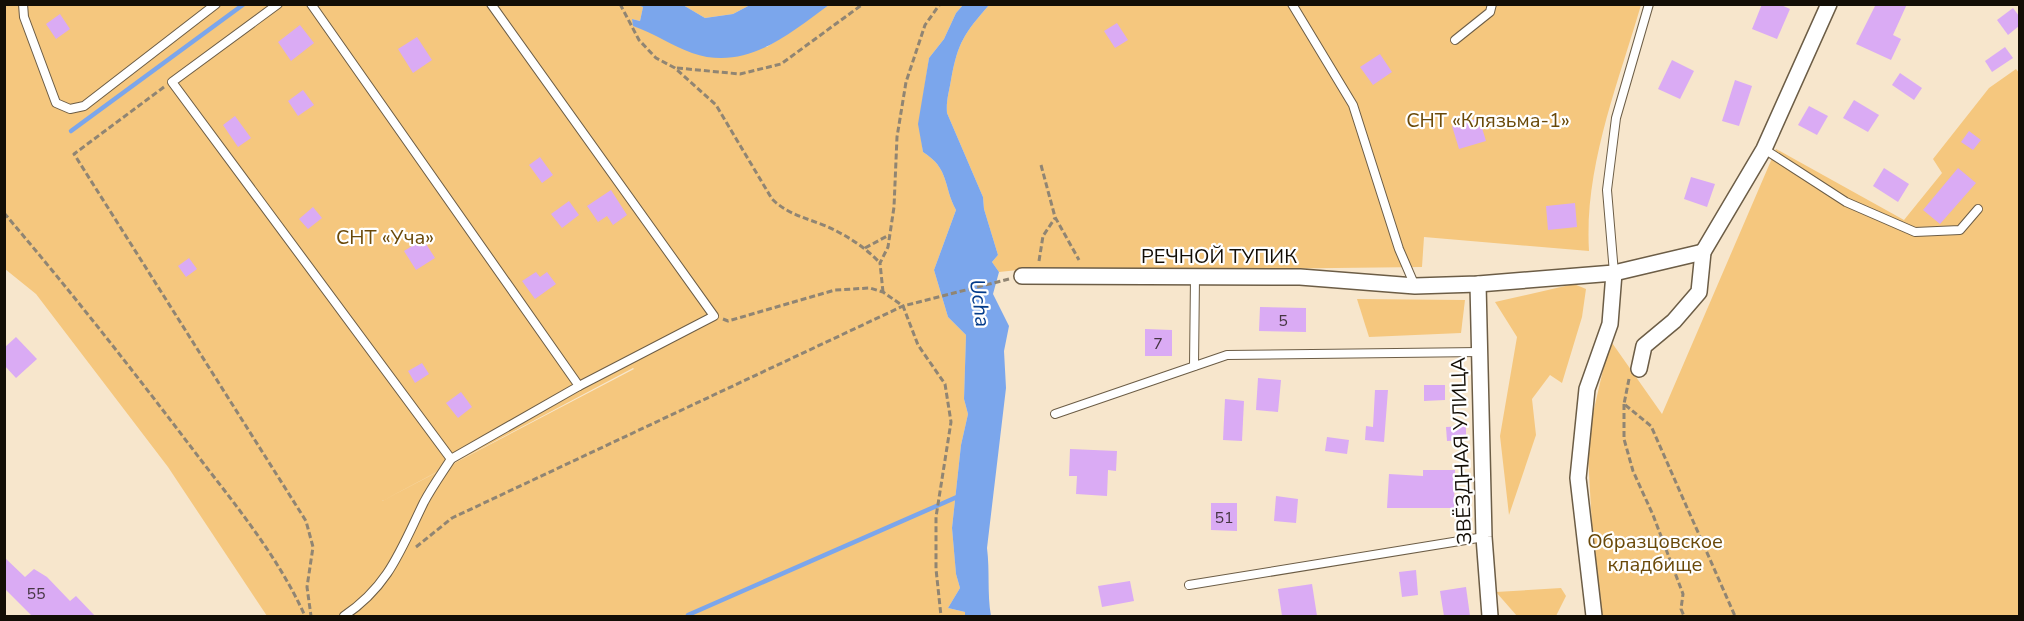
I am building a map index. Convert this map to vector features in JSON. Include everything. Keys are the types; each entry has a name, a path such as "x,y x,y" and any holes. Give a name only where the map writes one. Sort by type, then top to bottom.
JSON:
{"street":[{"path":"1639,369 1644,346 1674,321 1699,292 1703,252 1764,149 1829,4"},
{"name":"РЕЧНОЙ ТУПИК","path":"1030,275 1300,277 1415,286 1478,284 1614,273 1703,252"},
{"path":"1594,616 1578,478 1587,389 1610,324 1614,273"},
{"name":"ЗВЁЗДНАЯ УЛИЦА","path":"1478,284 1484,537 1490,616"}],"lane":[{"path":"23,4 24,16 56,103 69,109 84,106 216,4"},
{"path":"278,4 171,82 452,459"},
{"path":"311,4 579,387"},
{"path":"344,616 362,604 397,563 425,499 452,459 579,387 714,316 491,4"},
{"path":"1292,4 1353,105 1400,249 1415,286"},
{"path":"1455,40 1490,12 1492,4"},
{"path":"1614,273 1606,190 1616,118 1649,4"},
{"path":"1764,149 1846,202 1915,232 1960,230 1978,209"},
{"path":"1194,366 1195,278"},
{"path":"1055,414 1227,355 1480,352"},
{"path":"1189,585 1484,537"}],"path":[{"path":"620,4 639,40 656,57 675,68 716,105 772,199 783,210 829,227 865,248 880,262"},
{"path":"675,68 740,74 781,64 863,4"},
{"path":"883,292 880,262 888,247 894,207 897,137 906,81 925,25 940,4"},
{"path":"171,82 74,154 306,522 313,547 307,587 311,616"},
{"path":"1041,165 1055,217 1087,275"},
{"path":"4,213 62,280 251,526 292,587 305,616"},
{"path":"397,563 452,518 903,306 939,295 1030,275 1043,236 1055,217"},
{"path":"865,248 889,235"},
{"path":"714,316 728,321 835,290 870,288 883,292 903,306 918,345 945,384 951,422 936,517 936,569 941,616"},
{"path":"1639,369 1629,379 1624,404 1624,439 1633,471 1653,515 1683,594 1681,609 1684,616"},
{"path":"1624,404 1651,426 1735,616"}],"green space":[{"name":"СНТ «Уча»","path":"4,5 637,5 643,7 640,21 632,19 634,26 654,33 675,45 767,47 829,5 963,5 956,13 944,39 929,58 919,124 923,152 932,158 942,171 956,210 934,270 948,317 966,335 964,399 968,414 961,445 952,528 956,574 960,588 948,608 965,612 965,616 267,616 168,467 36,294 5,269","holes":["633,368 634,369 382,501"]},
{"path":"683,5 750,5 733,14 705,18"},
{"name":"СНТ «Клязьма-1»","path":"989,5 1641,5 1604,126 1597,157 1589,220 1589,251 1424,237 1422,267 1091,271 1038,268 999,272 992,262 998,255 984,209 983,197 947,113 954,67 963,39"},
{"name":"Образцовское кладбище","path":"2016,69 2020,74 2019,616 1590,616 1588,612 1593,543 1587,439 1610,340 1662,414 1776,149 1904,220 1942,173 1933,159 1989,88"},
{"path":"1574,284 1586,289 1582,317 1562,383 1550,375 1532,399 1536,435 1509,515 1500,436 1517,337 1495,302"},
{"path":"1357,299 1465,300 1461,333 1369,337"},
{"path":"1561,588 1566,596 1556,616 1517,616 1496,592"}],"water":[{"path":"637,5 683,5 705,18 733,14 750,5 829,5 766,47 731,58 712,58 677,47 633,26 632,19 640,21 643,7"},
{"name":"Ucha","path":"963,5 989,5 963,39 954,67 947,113 983,197 984,209 998,255 992,262 999,272 993,294 1009,326 1004,351 1006,388 987,548 991,616 965,616 965,612 948,608 960,588 956,574 952,528 961,445 968,414 964,399 966,335 948,317 934,270 956,210 942,171 932,158 923,152 918,124 929,58 944,39 956,13"}],"building":[{"path":"1762,4 1779,4 1790,9 1777,39 1752,29"},
{"path":"1876,4 1907,4 1893,35 1901,39 1891,60 1856,44"},
{"path":"2013,8 2019,16 2019,26 2008,35 1997,20"},
{"path":"60,14 70,29 56,39 46,24"},
{"path":"1117,23 1128,40 1115,48 1104,31"},
{"path":"300,25 314,43 291,61 278,42"},
{"path":"417,37 432,60 413,73 398,49"},
{"path":"2005,47 2013,58 1992,72 1985,61"},
{"path":"1380,54 1392,72 1373,85 1360,67"},
{"path":"1672,60 1694,71 1680,99 1658,89"},
{"path":"1900,73 1922,88 1914,100 1892,85"},
{"path":"1735,80 1752,86 1739,126 1722,121"},
{"path":"303,90 314,105 298,116 288,101"},
{"path":"1854,100 1879,115 1868,132 1843,118"},
{"path":"1809,106 1828,116 1817,135 1798,125"},
{"path":"235,116 251,138 238,147 223,125"},
{"path":"1479,118 1486,141 1459,149 1452,126"},
{"path":"1969,131 1981,140 1973,150 1961,142"},
{"path":"540,157 553,175 542,183 529,165"},
{"path":"1884,168 1909,184 1898,202 1873,186"},
{"path":"1958,168 1976,183 1940,224 1923,210"},
{"path":"1691,177 1715,184 1707,207 1684,199"},
{"path":"611,190 627,215 613,225 607,216 598,222 587,206"},
{"path":"569,201 579,215 562,228 551,214"},
{"path":"1575,203 1577,227 1548,230 1546,206"},
{"path":"313,207 322,218 308,229 299,219"},
{"path":"423,239 435,258 416,270 404,251"},
{"path":"189,258 197,269 186,277 178,266"},
{"path":"536,272 540,277 547,272 556,284 535,299 522,281"},
{"path":"1260,307 1306,308 1306,332 1259,331"},
{"path":"1145,329 1172,330 1172,356 1145,356"},
{"path":"16,337 37,359 16,378 4,365 4,348"},
{"path":"422,363 429,374 415,383 408,371"},
{"path":"1258,378 1281,380 1278,412 1256,410"},
{"path":"1424,385 1445,385 1445,400 1424,401"},
{"path":"1375,390 1388,390 1384,442 1365,440 1366,426 1373,427"},
{"path":"461,392 472,407 458,418 446,403"},
{"path":"1225,399 1244,401 1242,441 1223,440"},
{"path":"1466,426 1466,440 1447,441 1446,427"},
{"path":"1327,437 1349,440 1347,454 1325,451"},
{"path":"1070,449 1117,451 1116,471 1108,470 1107,496 1076,494 1077,476 1069,476"},
{"path":"1423,470 1455,470 1454,508 1387,508 1389,474 1423,476"},
{"path":"1276,496 1298,499 1296,523 1274,521"},
{"path":"1211,503 1237,503 1237,531 1211,530"},
{"path":"4,557 25,577 34,569 47,577 70,601 76,596 95,616 32,616 4,588"},
{"path":"1416,570 1418,595 1402,597 1399,572"},
{"path":"1130,581 1134,601 1102,607 1098,586"},
{"path":"1312,584 1317,616 1282,616 1278,589"},
{"path":"1466,587 1470,616 1444,616 1440,591"}],"waterway":[{"path":"71,131 244,4"},
{"path":"688,615 957,497"}]}
